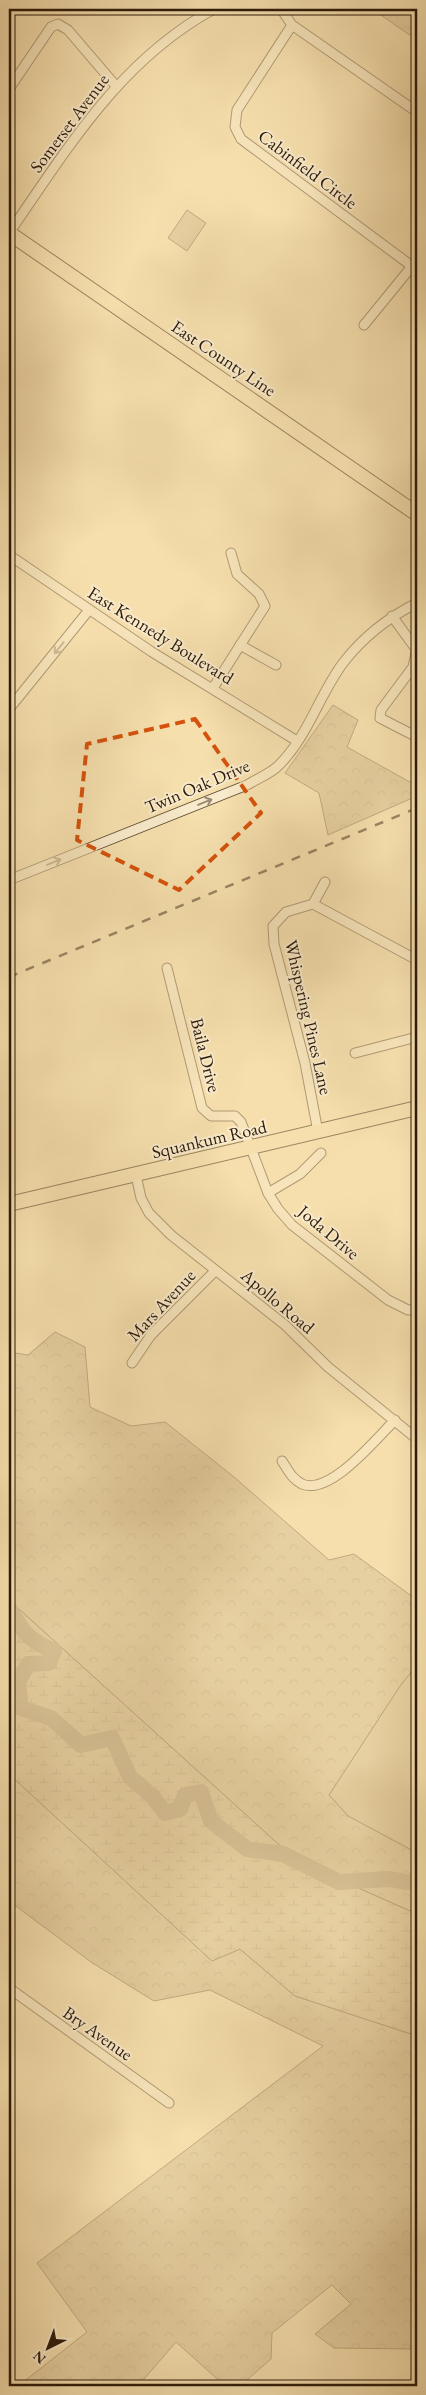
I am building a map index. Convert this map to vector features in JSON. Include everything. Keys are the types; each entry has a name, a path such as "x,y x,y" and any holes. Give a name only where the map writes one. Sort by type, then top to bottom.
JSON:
{"main road":[{"name":"East County Line","path":"9,233 416,510"},
{"name":"Squankum Road","path":"9,1204 251,1149 417,1108"}],"street":[{"name":"Somerset Avenue","path":"9,233 89,117 116,86 162,42 214,9"},
{"path":"281,9 292,24 417,112"},
{"path":"9,89 51,27 58,24 68,30 116,86"},
{"name":"Cabinfield Circle","path":"292,24 237,110 235,127 241,139 415,264"},
{"path":"364,325 415,264"},
{"path":"213,688 265,606 259,594 237,574 231,553"},
{"name":"East Kennedy Boulevard","path":"9,555 152,652 297,740"},
{"name":"Twin Oak Drive","path":"9,880 247,785 276,767 297,740 343,663 364,640 392,616 417,603"},
{"path":"9,709 89,610"},
{"path":"392,616 417,649 413,667 381,710 380,718 417,737"},
{"path":"240,645 276,665"},
{"path":"325,882 314,904 417,960"},
{"name":"Whispering Pines Lane","path":"314,904 286,912 273,926 274,944 305,1062 318,1132"},
{"name":"Baila Drive","path":"167,968 202,1108 211,1116 235,1116 238,1118 251,1149"},
{"path":"355,1053 417,1037"},
{"name":"Joda Drive","path":"251,1149 268,1193 292,1225 388,1300 408,1310 417,1310"},
{"path":"268,1193 300,1174 321,1153"},
{"name":"Apollo Road","path":"136,1175 141,1198 149,1213 171,1235 285,1325 328,1367 417,1438"},
{"name":"Mars Avenue","path":"132,1364 151,1334 215,1271"},
{"path":"282,1461 292,1477 303,1485 317,1486 333,1479 346,1468 395,1420"},
{"name":"Bry Avenue","path":"9,1990 169,2103"}],"highlighted area":[{"path":"195,719 261,813 179,890 77,840 87,744"}],"green space":[{"path":"372,9 417,9 417,40"},
{"path":"187,210 206,223 187,251 168,238"},
{"path":"333,705 358,720 347,747 417,786 417,796 328,835 319,793 285,773"},
{"path":"55,1332 85,1347 90,1407 131,1426 165,1422 234,1477 329,1560 354,1554 417,1600 417,1665 400,1686 329,1795 348,1816 417,1853 417,1914 297,1861 9,1600 9,1352 28,1355"},
{"path":"9,1600 297,1861 417,1914 417,2036 295,1996 240,1949 212,1961 9,1774"},
{"path":"417,1665 417,1853 348,1816 329,1795 400,1686"},
{"path":"9,1774 212,1961 240,1949 295,1996 417,2036 417,2349 334,2348 315,2334 351,2304 332,2285 272,2333 271,2359 240,2386 225,2386 176,2342 138,2386 18,2386 87,2332 37,2263 323,2046 210,1990 154,2001 91,1962 9,1901"}],"waterway":[{"path":"9,1608 18,1623 32,1639 54,1651 49,1663 28,1664 18,1682 21,1708 51,1718 81,1745 112,1738 130,1777 153,1797 165,1813 180,1809 185,1795 201,1792 211,1821 247,1849 283,1854 339,1882 390,1879 417,1884"}],"railway":[{"path":"9,977 417,808"}]}
